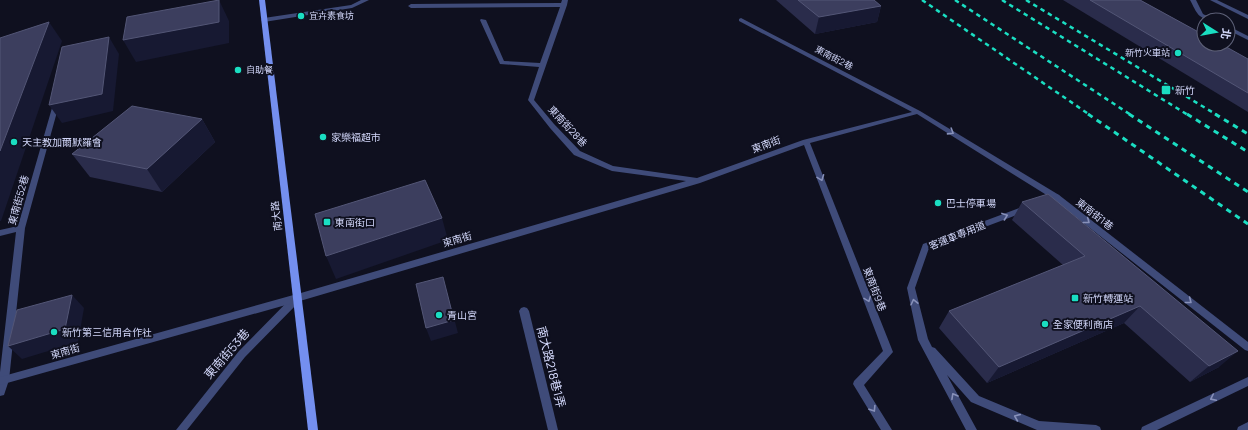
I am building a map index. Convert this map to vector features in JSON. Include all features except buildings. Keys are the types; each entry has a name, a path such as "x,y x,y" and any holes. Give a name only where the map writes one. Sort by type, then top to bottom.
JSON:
{"main road":[{"name":"南大路","path":"262,0 313,430"}],"street":[{"path":"264,20 352,6 366,0"},
{"path":"1193,0 1199,12"},
{"path":"1213,0 1248,17"},
{"path":"411,6 564,2"},
{"name":"東南街28巷","path":"564,2 531,100 577,153 612,168 697,181"},
{"path":"483,20 502,63 543,65"},
{"name":"東南街2巷","path":"741,20 918,112"},
{"path":"1236,32 1248,38"},
{"name":"東南街52巷","path":"0,392 21,228 57,100"},
{"name":"東南街","path":"2,380 297,298 697,181 806,142 918,112"},
{"name":"東南街1巷","path":"918,112 1056,197 1248,347"},
{"name":"東南街9巷","path":"806,142 888,352 858,384 887,430"},
{"name":"客運車專用道","path":"972,430 923,340 911,288 926,246 1056,197"},
{"path":"0,233 21,228"},
{"name":"東南街53巷","path":"181,430 242,354 297,298"},
{"name":"南大路218巷1弄","path":"524,311 553,430"},
{"name":"客運車專用道","path":"923,340 976,399 1039,426 1096,430"},
{"path":"1146,430 1248,381"},
{"path":"1242,430 1248,427"}],"railway":[{"path":"922,0 1090,115"},
{"path":"955,0 1131,115"},
{"path":"1002,0 1188,115"},
{"path":"1026,0 1217,115"},
{"path":"1088,114 1248,224"},
{"path":"1129,114 1248,192"},
{"path":"1187,114 1248,152"},
{"path":"1215,114 1248,134"}],"place":[{"name":"宜卉素食坊","path":"301,16"},
{"name":"新竹火車站","path":"1178,53"},
{"name":"自助餐","path":"238,70"},
{"name":"新竹","path":"1166,90"},
{"name":"家樂福超市","path":"323,137"},
{"name":"天主教加爾默羅會","path":"14,142"},
{"name":"巴士停車場","path":"938,203"},
{"name":"東南街口","path":"327,222"},
{"name":"新竹轉運站","path":"1075,298"},
{"name":"青山宮","path":"439,315"},
{"name":"全家便利商店","path":"1045,324"},
{"name":"新竹第三信用合作社","path":"54,332"}]}
